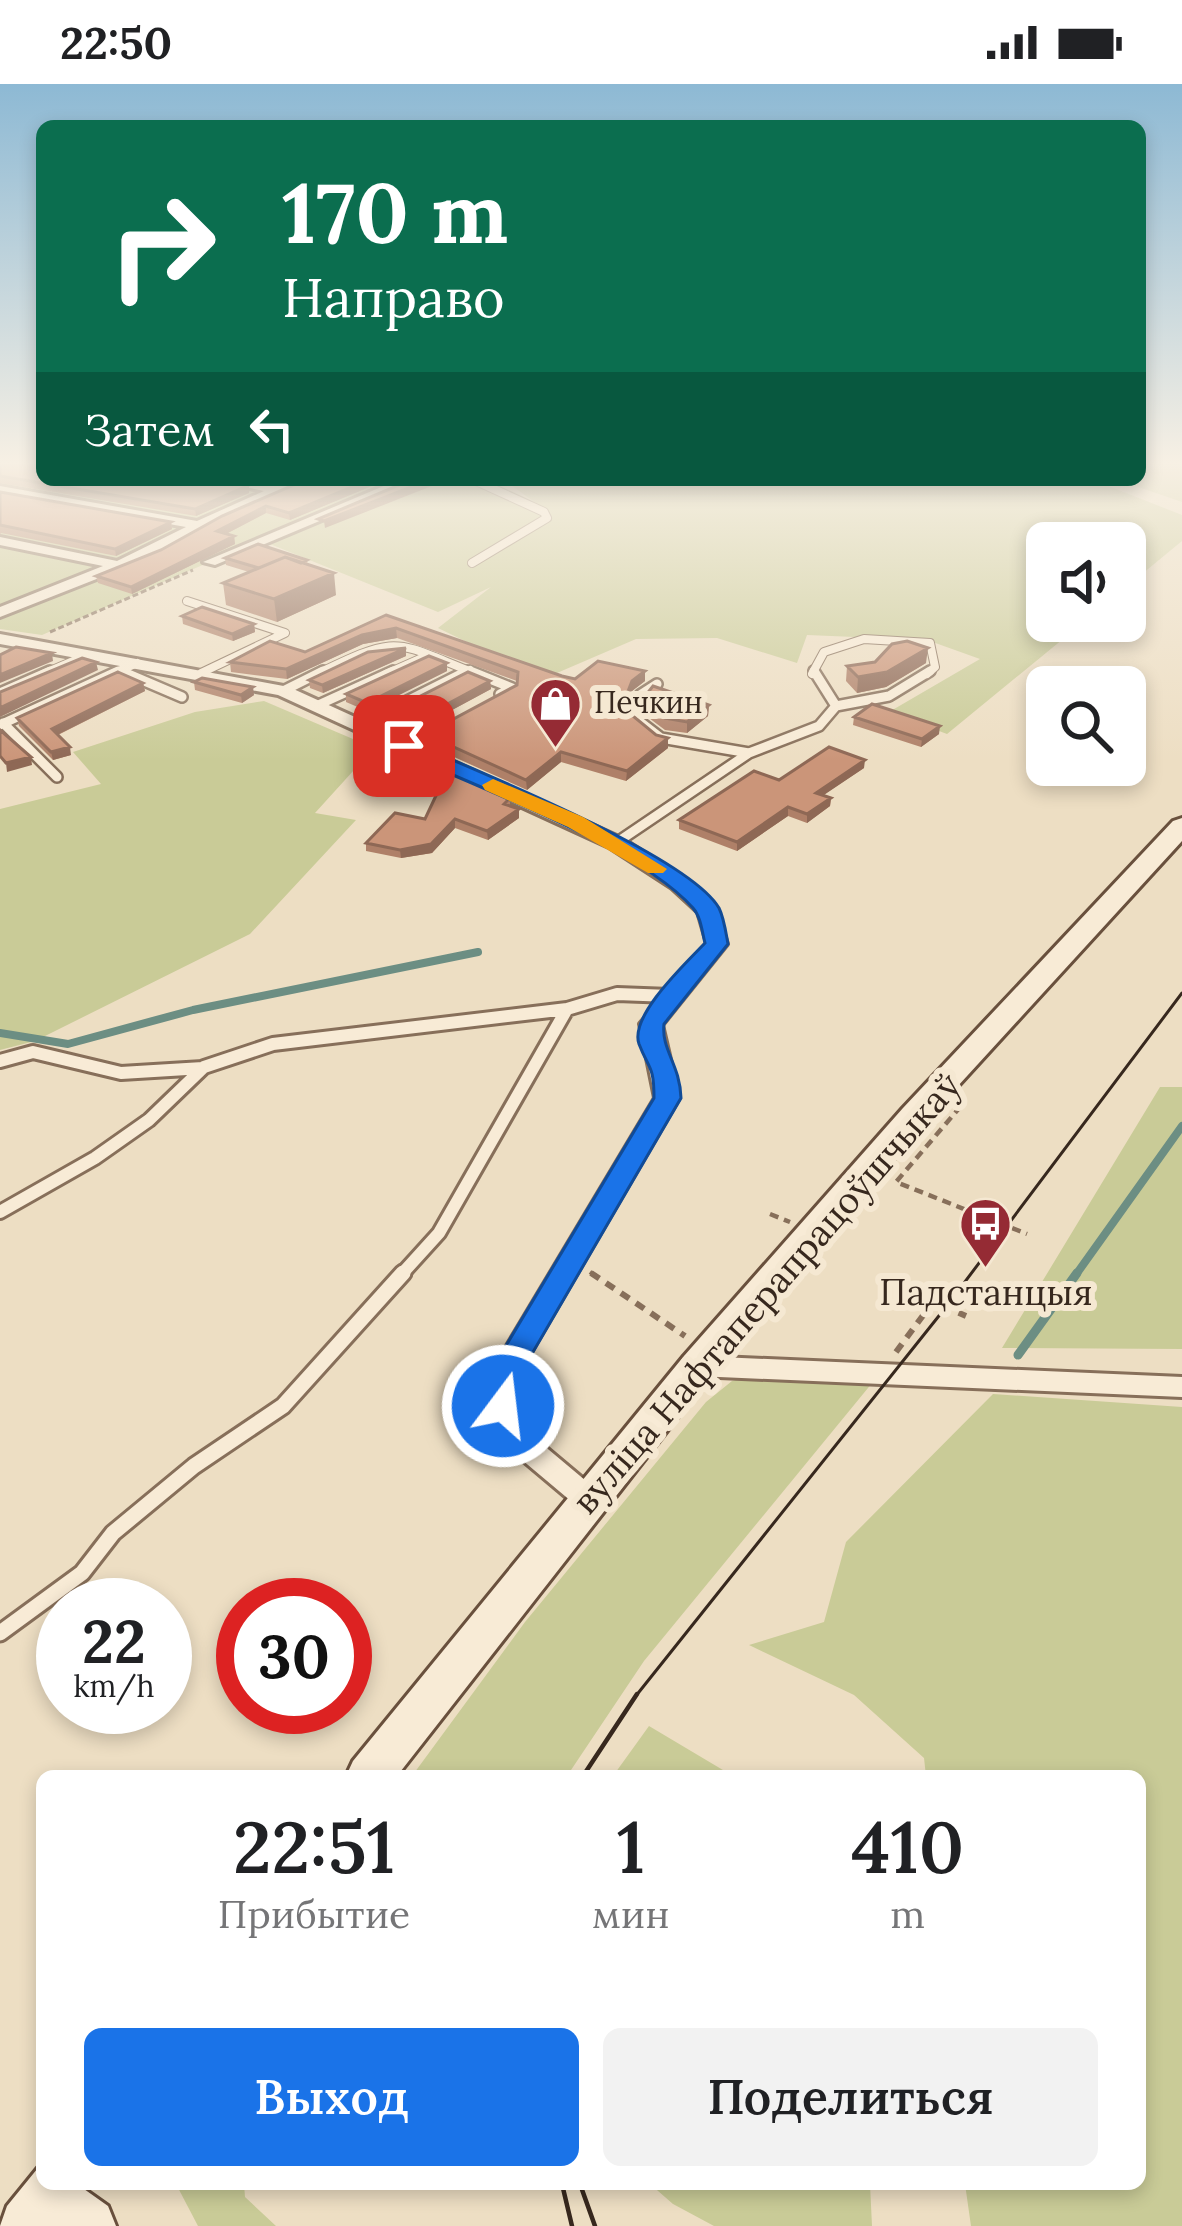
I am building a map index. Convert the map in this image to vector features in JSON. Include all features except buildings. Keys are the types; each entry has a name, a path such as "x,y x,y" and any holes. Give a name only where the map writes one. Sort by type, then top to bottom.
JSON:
{"main road":[{"name":"вуліца Нафтаперапрацоўшчыкаў","path":"374,1770 703,1359 914,1115 1182,826"}],"street":[{"path":"97,561 117,565"},
{"path":"0,612 128,561"},
{"path":"0,597 22,602"},
{"path":"11,640 128,667 201,673 283,691 616,843 679,884 708,910 717,944 651,1024 650,1041 667,1070 668,1098 510,1364 503,1406 519,1441 588,1499"},
{"path":"703,1359 1182,1387"}],"lane":[{"path":"187,601 285,634 201,673"},
{"path":"616,843 749,753 819,726 836,706 895,698 914,688 935,667 930,643 864,639 824,652 812,675 836,706"},
{"path":"0,656 11,640"},
{"path":"283,691 377,645 395,642 512,688 494,698"},
{"path":"316,706 429,655"},
{"path":"0,693 85,656"},
{"path":"57,777 2,724 128,667 182,697"},
{"path":"358,725 470,670"},
{"path":"657,683 640,695 630,714 661,739 749,753"},
{"path":"404,746 458,717"},
{"path":"0,1061 33,1052 121,1073 152,1075 204,1067 273,1044 567,1010 598,994 628,991 670,996"},
{"path":"0,1633 82,1573 113,1533 178,1480 284,1406 440,1233 567,1010"},
{"path":"0,1212 149,1120 204,1067"}],"path":[{"path":"11,640 210,562"},
{"path":"961,1106 896,1182 1027,1234"},
{"path":"570,1259 703,1359"},
{"path":"881,1371 933,1302 966,1316"}],"green space":[{"path":"0,561 212,561 42,635 0,629"},
{"path":"312,561 1026,561 1026,642 1059,642 947,734 889,712 980,659 927,640 807,635 797,663 717,638 636,639 543,679 438,628 491,587 438,612"},
{"path":"264,701 374,748 315,813 356,820 250,934 35,1041 0,1050 0,809 101,784 73,752 195,712"},
{"path":"1160,1087 1182,1087 1182,1349 1002,1348"},
{"path":"757,1374 877,1377 644,1661 571,1770 416,1770 525,1622 706,1402 732,1381"},
{"path":"993,1394 1182,1407 1182,2226 971,2226 966,2190 1146,2190 1146,1770 925,1770 924,1758 854,1695 749,1645 824,1622 846,1542"},
{"path":"649,1726 723,1770 617,1770"},
{"path":"179,2190 244,2190 245,2197 276,2226 198,2226"},
{"path":"657,2190 870,2190 872,2226 714,2226"}],"waterway":[{"path":"0,1033 68,1044 193,1010 478,952"},
{"path":"1075,1276 1182,1126"},
{"path":"1018,1355 1077,1273"}],"tram line":[{"path":"635,1697 946,1307 1182,993"},
{"path":"587,1770 635,1697"},
{"path":"563,2190 572,2226"},
{"path":"582,2190 595,2226"}],"slow traffic":[{"path":"493,785 616,843 656,869"}],"place":[{"name":"Печкин","path":"555,749"},
{"name":"Падстанцыя","path":"986,1270"}],"route":[{"path":"404,746 616,843 679,884 708,910 717,944 651,1024 650,1041 667,1070 668,1098 510,1364 503,1406"}]}
